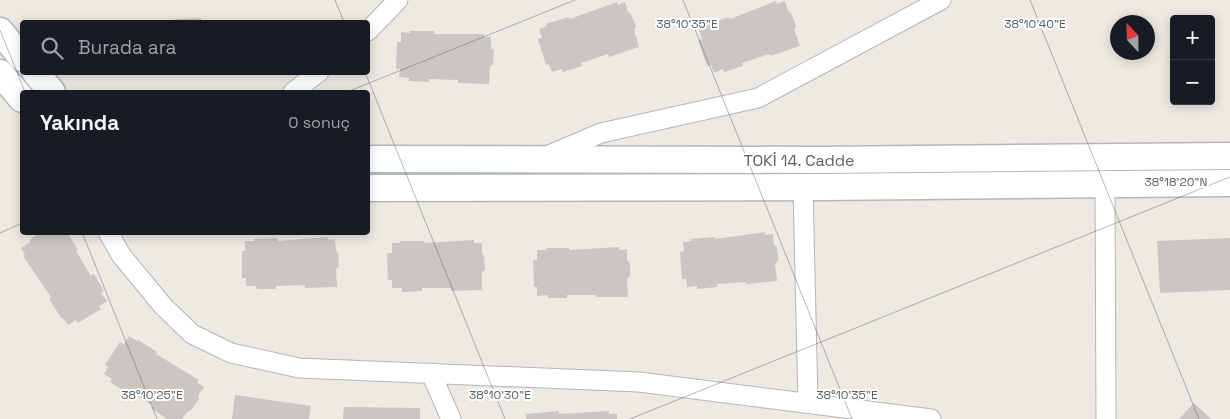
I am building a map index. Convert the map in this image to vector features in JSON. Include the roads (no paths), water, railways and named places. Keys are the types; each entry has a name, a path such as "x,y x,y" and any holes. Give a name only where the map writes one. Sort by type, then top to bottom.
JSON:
{"main road":[{"path":"0,31 20,56"},
{"path":"0,73 20,98"},
{"path":"38,75 50,90"},
{"name":"TOKİ 14. Cadde","path":"370,159 820,160 1230,156"},
{"name":"TOKİ 14. Cadde","path":"370,188 804,187 1230,183"}],"street":[{"path":"370,30 398,0"},
{"path":"539,159 601,133 758,98 941,0"},
{"path":"296,90 315,75"},
{"path":"1105,184 1106,419"},
{"path":"804,187 808,403"},
{"path":"110,235 122,255 162,306 192,334 230,353 299,368 639,382 931,419"},
{"path":"431,373 451,419"}]}
